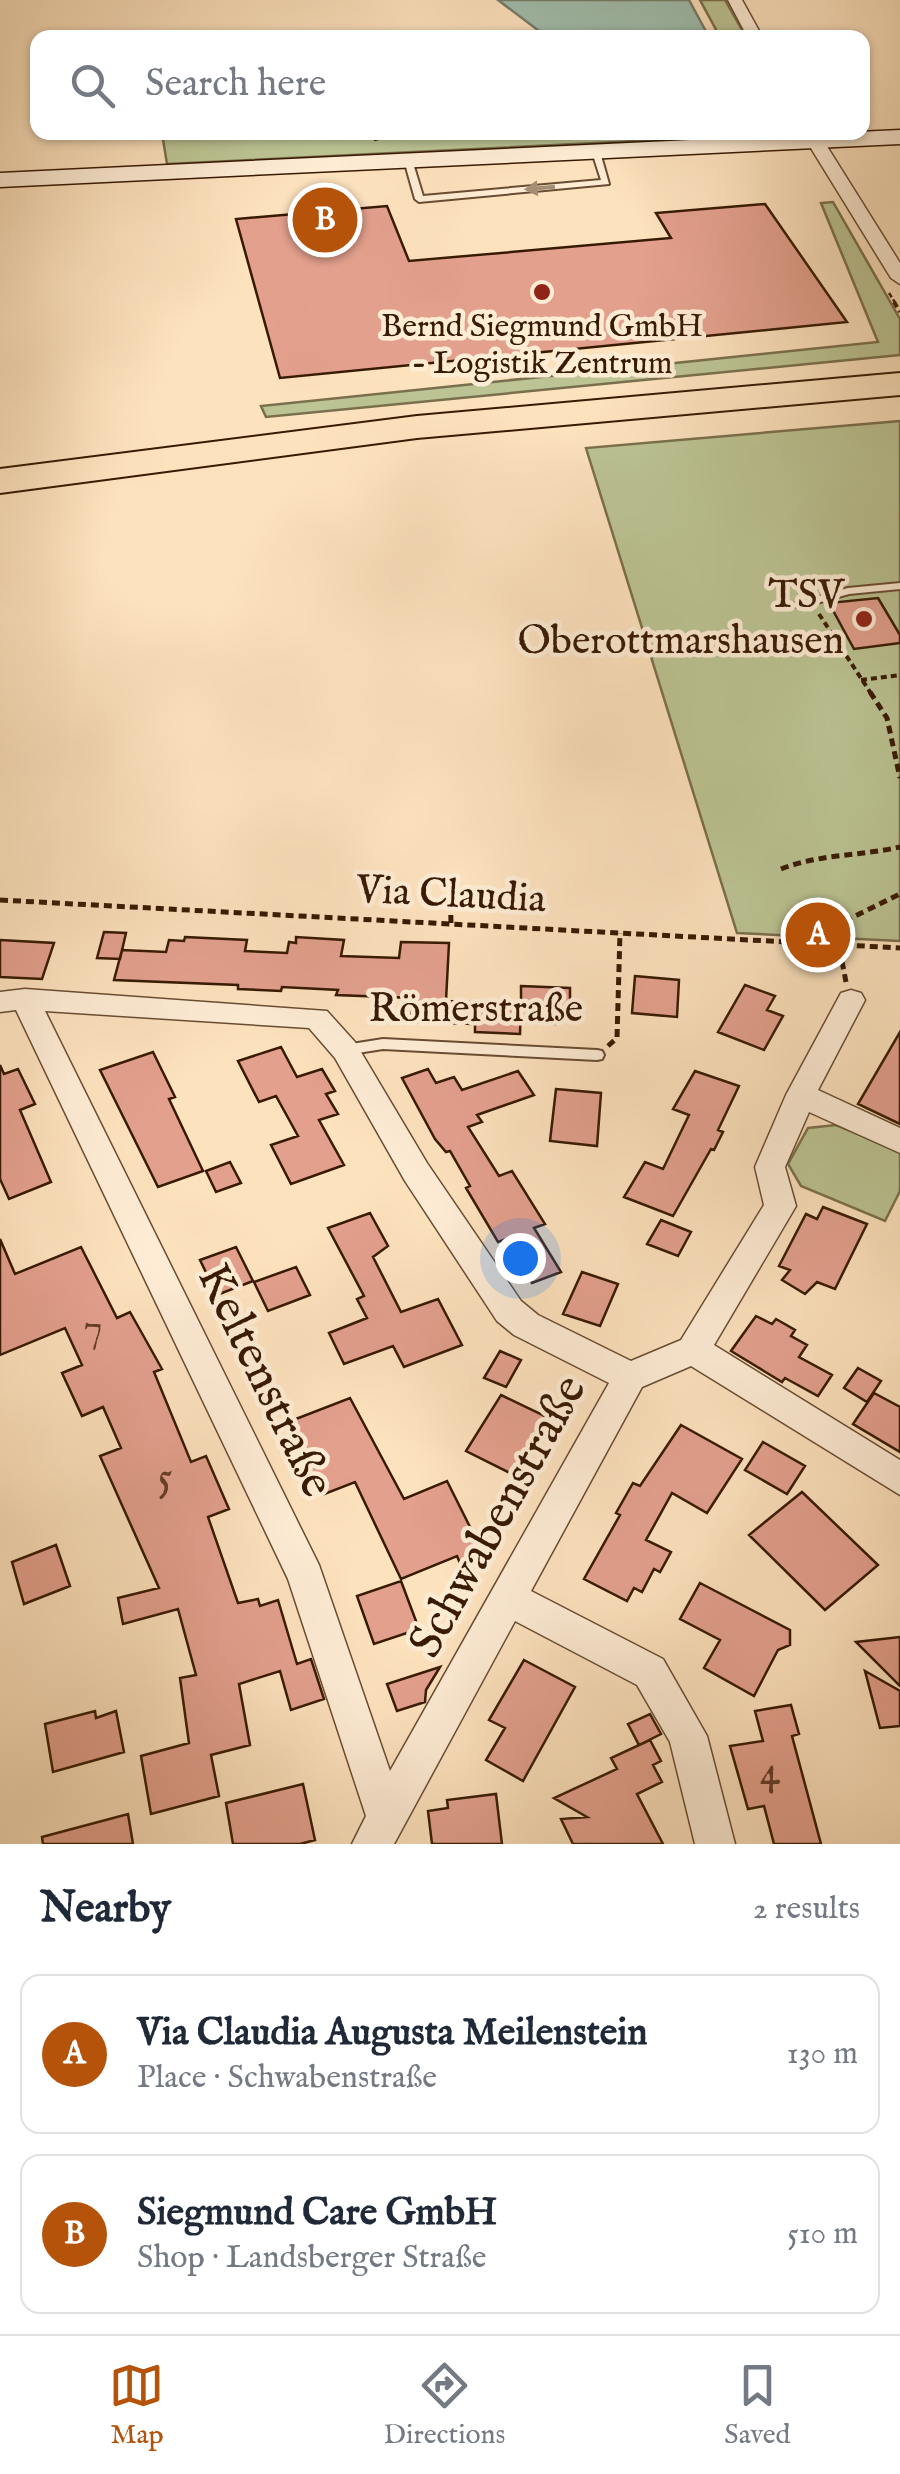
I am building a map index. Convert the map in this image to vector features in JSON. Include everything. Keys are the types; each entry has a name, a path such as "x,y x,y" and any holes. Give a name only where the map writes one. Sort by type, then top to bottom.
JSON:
{"highway":[{"path":"0,461 408,409 900,366"},
{"path":"0,481 417,428 900,384"}],"street":[{"path":"734,0 751,30"},
{"path":"870,137 900,137"},
{"path":"0,180 596,152 758,140"},
{"path":"815,140 899,275"},
{"name":"Römerstraße","path":"12,1000 317,1018 346,1050 416,1172 509,1311 526,1325 630,1377"},
{"name":"Keltenstraße","path":"12,1000 306,1577 379,1830"},
{"path":"850,1000 801,1095 770,1167 780,1206 693,1350 900,1479"},
{"path":"801,1095 900,1141"},
{"name":"Schwabenstraße","path":"379,1830 630,1377 693,1350"},
{"path":"508,1598 650,1672 688,1736 715,1844"}],"lane":[{"path":"408,160 420,199 606,182 596,152"},
{"path":"799,605 833,594 900,586"},
{"name":"Römerstraße","path":"346,1050 383,1044 598,1055"}],"path":[{"path":"799,605 826,620 887,718 900,778"},
{"path":"861,680 900,676"},
{"path":"781,869 808,858 862,856 900,847"},
{"path":"450,876 451,924"},
{"path":"850,1000 836,930 847,920 900,894"},
{"name":"Via Claudia","path":"0,900 900,948"},
{"name":"Römerstraße","path":"598,1055 617,1038 620,933"}],"green space":[{"path":"700,0 725,0 742,30 716,30"},
{"path":"163,140 656,140 167,164"},
{"path":"833,202 900,319 900,355 266,417 261,406 878,342 821,203"},
{"path":"900,421 900,941 737,933 586,448"},
{"path":"836,1125 900,1151 900,1191 885,1221 801,1186 788,1164 808,1128"}],"shaded area":[{"path":"498,0 689,0 705,30 538,30"}],"building":[{"name":"Bernd Siegmund GmbH - Logistik Zentrum","path":"765,204 847,322 280,378 236,219 387,206 409,261 671,238 656,213"},
{"name":"TSV Oberottmarshausen","path":"878,598 900,635 900,643 854,649 829,603"},
{"path":"104,932 126,933 120,959 97,958"},
{"path":"185,937 247,940 245,951 287,953 289,942 296,943 296,937 344,940 341,956 399,958 401,942 449,943 446,1001 521,1004 520,1034 475,1032 475,1024 411,1022 413,998 336,995 338,990 282,987 281,991 238,989 238,985 114,980 122,950 166,952 169,940 184,941"},
{"path":"0,940 54,943 42,979 0,977"},
{"path":"635,976 679,980 677,1017 632,1013"},
{"path":"745,985 775,996 767,1010 783,1016 764,1050 718,1032"},
{"path":"521,986 570,988 570,1019 555,1018 555,1024 521,1022"},
{"path":"900,1032 900,1124 858,1104"},
{"path":"281,1047 297,1077 322,1069 335,1091 326,1094 338,1114 319,1120 344,1165 291,1184 271,1145 298,1136 276,1096 259,1102 238,1061"},
{"path":"153,1052 175,1097 169,1099 203,1171 158,1187 100,1070"},
{"path":"0,1065 4,1074 18,1069 35,1104 20,1110 51,1182 9,1199 0,1179"},
{"path":"428,1069 436,1083 454,1077 462,1090 518,1071 534,1095 477,1115 482,1122 468,1127 499,1176 512,1171 545,1224 534,1228 561,1272 532,1283 506,1239 498,1242 466,1188 470,1186 450,1151 446,1152 435,1139 402,1078"},
{"path":"695,1071 739,1086 718,1130 723,1132 714,1150 711,1149 673,1216 624,1197 645,1162 663,1169 689,1115 673,1109"},
{"path":"556,1089 601,1093 597,1146 550,1141"},
{"path":"230,1162 241,1183 216,1192 206,1171"},
{"path":"823,1207 867,1224 835,1289 817,1282 805,1294 782,1280 790,1270 779,1266 806,1214 817,1219"},
{"path":"370,1213 388,1246 373,1257 401,1312 438,1299 462,1345 404,1367 393,1346 344,1364 329,1333 367,1318 357,1299 364,1296 328,1228"},
{"path":"661,1220 691,1232 678,1256 647,1244"},
{"path":"0,1239 15,1274 81,1247 117,1318 130,1312 162,1369 154,1372 191,1462 206,1456 229,1509 208,1517 238,1603 258,1599 260,1606 278,1600 297,1664 311,1659 324,1699 291,1710 280,1671 239,1684 250,1745 211,1755 219,1796 151,1814 141,1756 189,1743 180,1678 196,1675 178,1609 123,1624 118,1598 159,1588 100,1456 121,1448 103,1407 82,1416 62,1373 82,1365 65,1328 0,1355"},
{"path":"236,1247 253,1281 217,1295 200,1260"},
{"path":"296,1267 310,1295 268,1311 254,1282"},
{"path":"582,1272 618,1284 600,1326 563,1314"},
{"path":"756,1316 772,1324 776,1319 795,1330 791,1336 807,1345 799,1357 832,1375 818,1396 785,1378 782,1382 731,1351"},
{"path":"500,1351 521,1360 506,1387 484,1378"},
{"path":"858,1368 881,1381 867,1402 844,1388"},
{"path":"874,1393 900,1407 900,1452 853,1424"},
{"path":"501,1395 549,1418 514,1475 466,1451"},
{"path":"350,1398 404,1499 447,1481 483,1553 460,1563 457,1556 401,1579 355,1482 322,1495 288,1422"},
{"path":"681,1425 742,1459 707,1513 672,1493 646,1540 671,1552 660,1572 654,1569 642,1592 634,1588 627,1601 584,1579 633,1483 640,1486"},
{"path":"763,1442 805,1466 787,1494 745,1470"},
{"path":"802,1492 878,1565 825,1610 749,1535"},
{"path":"56,1545 70,1586 24,1604 12,1562"},
{"path":"401,1581 419,1629 374,1644 357,1596"},
{"path":"700,1583 790,1630 790,1645 778,1650 754,1696 704,1668 720,1640 680,1619"},
{"path":"900,1637 900,1686 856,1642"},
{"path":"524,1660 575,1687 523,1781 486,1760 505,1728 489,1720"},
{"path":"440,1667 426,1690 425,1702 397,1711 387,1684"},
{"path":"865,1671 900,1691 900,1726 880,1728"},
{"path":"791,1705 799,1734 792,1736 821,1844 774,1844 764,1806 748,1809 730,1746 763,1741 755,1711"},
{"path":"95,1711 96,1718 116,1711 124,1752 53,1772 45,1724"},
{"path":"650,1714 661,1734 639,1745 628,1724"},
{"path":"650,1740 661,1761 653,1765 662,1782 637,1794 663,1844 573,1844 561,1819 587,1817 554,1798 617,1769 611,1758"},
{"path":"303,1784 315,1840 300,1844 233,1844 226,1803"},
{"path":"496,1794 502,1844 432,1844 428,1811 448,1808 447,1800"},
{"path":"128,1814 133,1844 43,1844 42,1837"}],"place":[{"name":"Siegmund Care GmbH","path":"325,220"},
{"name":"Bernd Siegmund GmbH - Logistik Zentrum","path":"542,292"},
{"name":"TSV Oberottmarshausen","path":"864,619"},
{"name":"Via Claudia Augusta Meilenstein","path":"818,935"}]}
